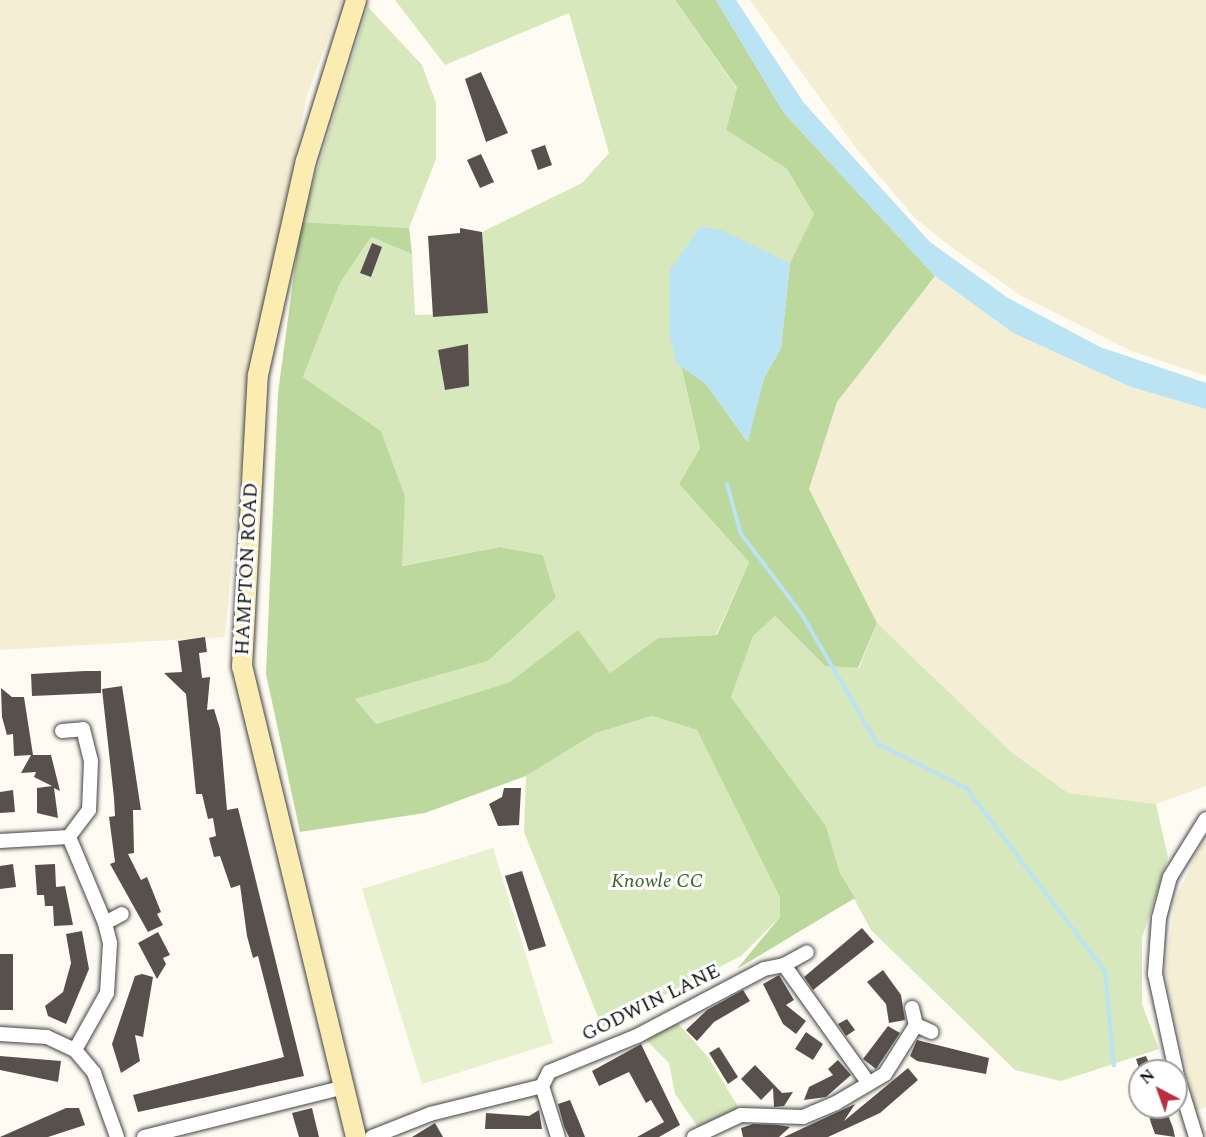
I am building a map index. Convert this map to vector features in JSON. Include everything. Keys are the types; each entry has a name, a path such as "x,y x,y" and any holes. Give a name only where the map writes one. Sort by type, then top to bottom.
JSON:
{"street":[{"name":"HAMPTON ROAD","path":"356,0 306,161 260,364 242,667 356,1137"},
{"path":"0,842 69,837 89,810 91,761 83,729 62,730"},
{"path":"1173,1059 1155,974 1159,918 1170,877 1206,819"},
{"path":"69,837 105,923 111,944 107,993 75,1050"},
{"path":"105,923 122,914"},
{"name":"GODWIN LANE","path":"542,1086 549,1072 639,1035 764,969 784,965 807,952"},
{"path":"784,965 867,1082"},
{"path":"694,1137 756,1112 804,1117 885,1074 916,1025 912,1008"},
{"path":"916,1025 932,1032"},
{"path":"0,1034 47,1037 75,1050 94,1073 117,1137"},
{"path":"372,1137 393,1134 430,1114 542,1086 558,1137"},
{"path":"144,1137 345,1087"},
{"path":"1188,1111 1196,1137"}],"shaded area":[{"path":"0,0 342,0 307,96 249,377 225,637 0,650"},
{"path":"750,0 1206,0 1206,376 1129,350 1020,295 947,244 914,217 856,148"},
{"path":"935,276 1013,333 1131,387 1206,409 1206,786 1156,804 1068,793 1011,752 877,623 809,489 837,402"},
{"path":"1206,833 1206,1107 1196,1111 1188,1075 1188,1059 1184,1059 1165,971 1175,900"}],"green space":[{"path":"395,0 675,0 737,89 726,130 787,169 815,214 790,263 781,348 681,367 700,448 679,484 749,562 716,635 658,638 610,673 578,631 510,682 376,724 355,699 488,661 556,598 543,555 500,547 401,566 405,496 381,431 303,377 340,283 371,237 412,254 415,315 488,313 482,232 582,183 609,153 569,13 445,65"},
{"path":"675,0 716,0 784,113 935,276 837,402 809,489 877,623 858,668 825,666 775,616 753,636 731,697 826,826 840,873 855,898 737,969 780,917 780,897 697,730 652,716 596,733 526,776 425,813 300,832 266,674 278,393 301,222 409,228 412,254 371,237 340,283 303,377 381,431 405,496 402,566 500,547 543,555 556,598 488,661 355,699 376,724 510,682 578,630 610,673 658,638 717,635 749,562 679,484 700,448 681,366 706,384 747,441 764,378 781,348 790,263 814,214 787,169 726,130 737,88"},
{"path":"368,7 422,65 436,103 436,159 409,228 301,222"},
{"path":"775,616 825,666 859,668 877,623 1011,752 1068,793 1156,804 1168,857 1142,938 1142,1004 1159,1049 1061,1081 1015,1070 871,930 840,873 826,826 731,697 753,635"},
{"name":"Knowle CC","path":"652,716 697,730 768,866 780,897 781,916 741,956 602,1027 524,832 526,776 596,733"},
{"path":"493,848 553,1043 422,1084 362,889"},
{"path":"675,1020 708,1057 740,1110 698,1127 675,1094 669,1063 642,1036"}],"water":[{"path":"716,0 736,0 804,103 930,242 1008,298 1100,347 1206,383 1206,409 1131,387 1013,333 935,276 784,113"},
{"path":"700,227 721,230 790,263 781,348 764,378 748,442 706,384 676,363 670,335 670,270"}],"building":[{"path":"481,72 508,133 486,142 465,79"},
{"path":"545,145 552,165 538,170 531,150"},
{"path":"481,154 494,182 480,188 467,160"},
{"path":"460,228 482,232 488,313 433,317 428,236 460,233"},
{"path":"372,243 382,247 371,277 360,273"},
{"path":"468,344 469,386 445,390 438,350"},
{"path":"205,637 207,652 199,653 202,678 210,677 207,710 214,709 220,729 227,810 238,808 304,1076 138,1112 133,1095 284,1057 258,956 253,958 247,936 240,885 231,888 220,856 214,857 209,838 216,836 213,818 208,819 202,794 196,794 186,694 164,673 182,672 178,641"},
{"path":"101,671 101,693 32,696 31,674"},
{"path":"122,686 141,810 133,810 134,853 128,854 141,880 147,877 161,912 157,914 163,925 148,932 110,864 115,862 109,817 115,816 102,689"},
{"path":"1,688 12,697 24,697 33,755 51,755 60,791 54,788 58,818 37,813 37,788 52,786 34,777 36,772 21,773 31,755 14,756 13,734 7,735 2,717"},
{"path":"504,788 521,788 519,825 498,826 489,804 502,797"},
{"path":"13,790 15,812 0,813 0,792"},
{"path":"13,864 16,887 0,889 0,866"},
{"path":"55,864 56,887 65,886 73,925 54,926 53,906 45,906 44,895 37,895 35,865"},
{"path":"522,871 546,946 529,951 505,876"},
{"path":"862,928 874,942 813,990 804,977"},
{"path":"82,931 89,969 66,1024 48,1016 45,1006 63,992 71,963 66,934"},
{"path":"158,932 170,955 163,958 166,964 157,979 138,943"},
{"path":"0,954 13,954 13,1010 0,1010"},
{"path":"883,970 901,995 905,1020 889,1023 886,1004 867,982"},
{"path":"142,974 153,977 143,1037 135,1035 140,1061 121,1073 112,1044 135,976"},
{"path":"779,975 794,1000 786,1005 806,1021 796,1034 783,1024 763,984"},
{"path":"743,990 750,1001 714,1022 697,1041 686,1030 707,1010"},
{"path":"847,1019 855,1030 846,1036 838,1024"},
{"path":"888,1026 900,1033 876,1069 863,1059"},
{"path":"806,1032 823,1044 813,1060 795,1049"},
{"path":"917,1040 989,1058 986,1074 917,1061 910,1056"},
{"path":"641,1044 680,1125 659,1137 637,1137 664,1122 651,1100 646,1103 629,1072 599,1086 592,1071"},
{"path":"719,1047 738,1077 728,1084 709,1053"},
{"path":"0,1056 61,1061 58,1082 0,1070"},
{"path":"838,1060 851,1075 826,1097 804,1100 809,1087 833,1075 828,1069"},
{"path":"755,1065 782,1093 793,1092 784,1106 774,1107 773,1088 761,1100 741,1079"},
{"path":"908,1068 918,1080 880,1113 828,1137 784,1137 855,1104 844,1121"},
{"path":"570,1100 585,1137 569,1137 564,1126 558,1104"},
{"path":"66,1108 79,1108 85,1125 48,1137 0,1137"},
{"path":"312,1108 319,1137 299,1137 292,1113"},
{"path":"539,1110 542,1129 485,1129 486,1113 529,1116"},
{"path":"1150,1119 1170,1119 1175,1137 1155,1134"},
{"path":"435,1123 443,1137 412,1137"},
{"path":"753,1124 790,1127 779,1137 743,1137 741,1128"}],"waterway":[{"path":"727,484 741,534 801,613 877,743 966,788 1105,971 1114,1066"}]}
